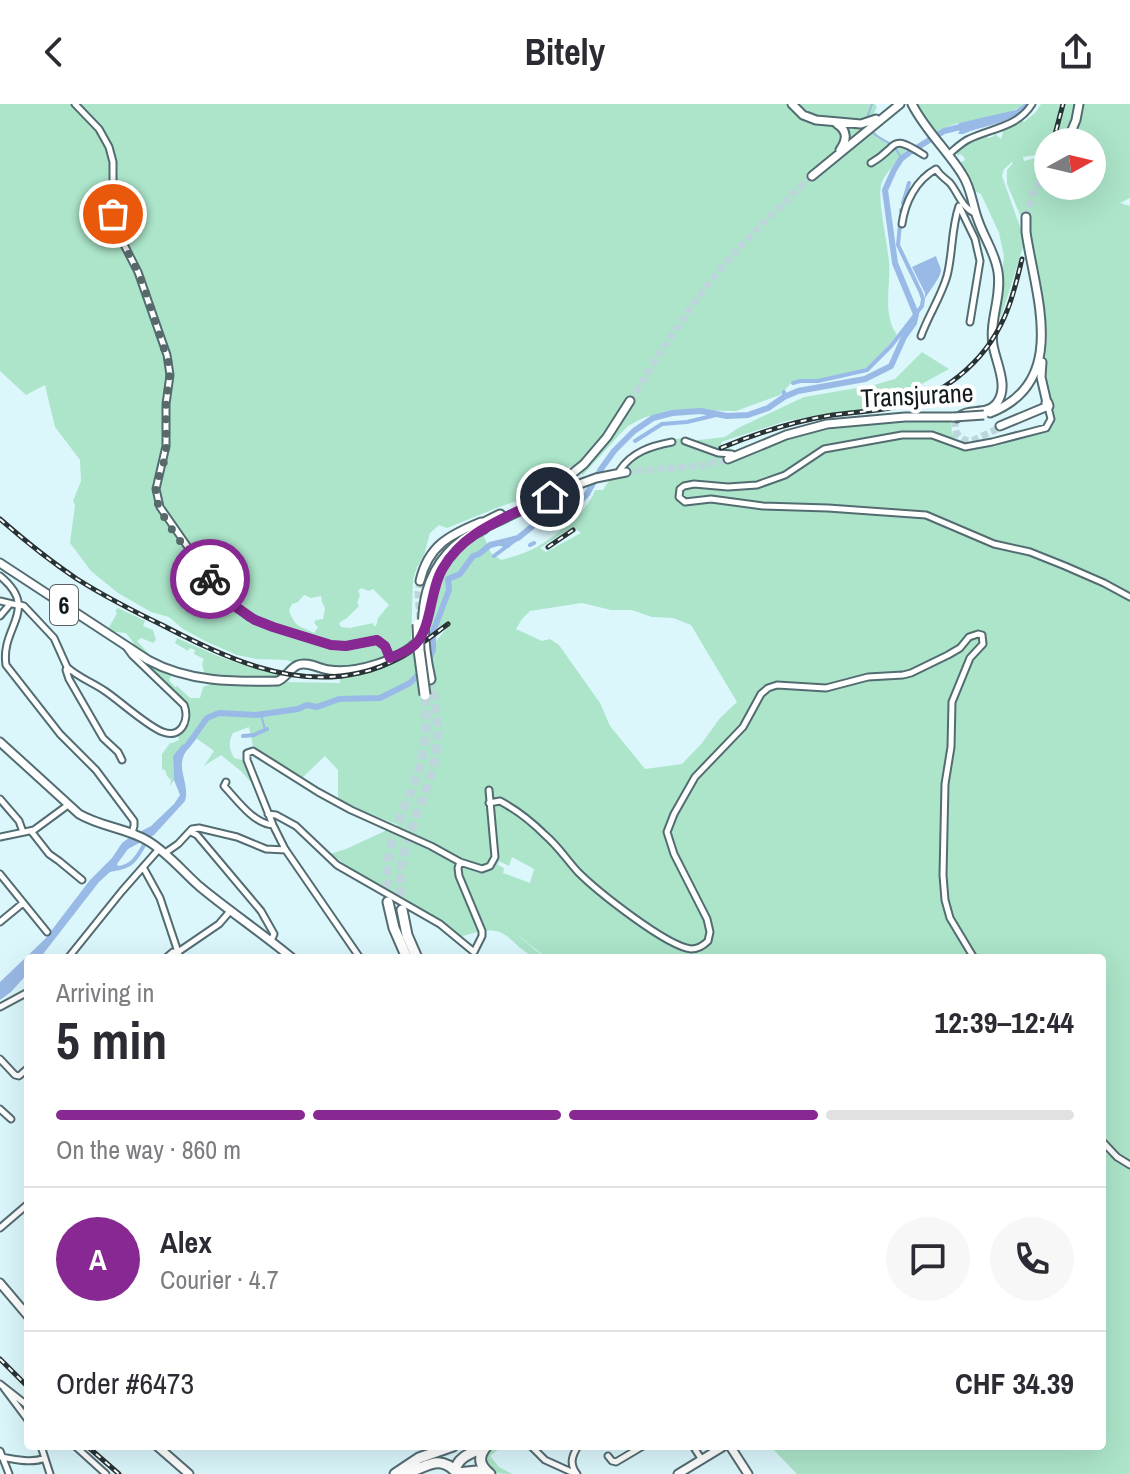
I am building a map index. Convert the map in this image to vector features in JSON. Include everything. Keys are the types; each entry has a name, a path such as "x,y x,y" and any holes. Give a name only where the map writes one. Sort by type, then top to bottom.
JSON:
{"highway":[{"path":"425,696 418,624 426,578 447,546 500,515"},
{"path":"430,679 424,647 430,582 452,548 484,528"},
{"path":"388,902 394,928 405,954"},
{"path":"402,910 407,935 415,954"},
{"path":"395,1474 419,1458 442,1450"},
{"path":"404,1474 418,1472 430,1463 444,1463 468,1450"},
{"path":"457,1473 457,1464 461,1459 479,1450"},
{"path":"484,1450 480,1459 490,1474"},
{"path":"444,1463 457,1473 475,1471 490,1474"}],"main road":[{"path":"792,104 814,120 866,124 897,106"},
{"path":"912,104 969,186 999,276 992,337 1002,385 1001,397 988,410 972,412 956,419"},
{"path":"1073,128 1079,104"},
{"path":"812,176 897,106"},
{"path":"835,123 846,136 835,157"},
{"path":"1026,217 1045,352 1040,374 1047,404"},
{"path":"1043,341 1031,386 1041,390 1047,404"},
{"name":"Transjurane","path":"730,456 795,432 827,424 905,417 977,417 1020,398 1031,386"},
{"path":"420,581 427,560 445,539 535,498 578,470 607,437 630,401"},
{"path":"1000,426 1047,404"},
{"name":"6","path":"0,563 165,669 215,680 278,681 300,664 349,671 390,658 414,643 424,631 434,586 458,547 484,528 531,505 574,486 621,472"},
{"path":"549,487 546,494 554,496"},
{"path":"0,742 68,805 89,819 146,839 287,954"},
{"path":"0,1283 24,1311"},
{"path":"162,1450 189,1474"},
{"path":"678,1474 720,1450"},
{"path":"730,1450 748,1474"}],"street":[{"path":"75,104 99,129 109,147 113,162 112,206 116,229 138,272 169,364 165,458 157,482 157,500 170,524 227,599 255,620 331,645 346,646 377,640 385,646 390,658"},
{"path":"947,154 968,139 1012,123 1032,104"},
{"path":"871,163 900,142 921,153"},
{"path":"902,224 913,192 924,177 936,169 939,176 949,183 959,202 975,239 980,261 970,322"},
{"path":"959,202 976,214"},
{"path":"921,336 947,276 959,202"},
{"path":"1047,404 1051,419 1049,424 1029,433 969,447 932,435 912,434 828,448 785,475 763,484 738,487 688,485 680,489 679,497 685,502 711,499 763,506 926,515 994,544 1041,556 1130,597"},
{"path":"685,441 730,456"},
{"path":"621,472 634,454 672,442"},
{"path":"0,576 13,589 15,604 2,643 6,665 60,734 93,766 113,792 134,822 134,833"},
{"path":"0,601 24,606 54,638 69,679 103,738 122,760"},
{"path":"0,616 15,604"},
{"path":"489,803 500,801 522,816 545,835 589,883 643,923 675,943 689,949 699,948 708,941 709,926 703,907 674,854 667,832 699,772 743,727 761,694 777,685 826,688 868,677 911,673 960,648 975,634 982,635 983,644 970,658 952,702 951,747 945,784 945,900 950,918 972,954"},
{"path":"67,667 159,730 170,733 178,731 186,722 184,705 127,647"},
{"path":"357,954 286,850 268,814 247,753 259,753 342,805 460,862 482,869 494,860 489,790"},
{"path":"226,782 224,786 256,818 264,824 273,825"},
{"path":"0,799 19,821 23,832"},
{"path":"0,837 31,831 68,805"},
{"path":"268,814 272,813 296,826 337,865 440,924 474,952 482,931 459,877 460,862"},
{"path":"71,954 143,867 193,829 237,837 266,849 286,850"},
{"path":"31,831 49,854 82,880"},
{"path":"191,832 197,835 261,911 274,934 271,941"},
{"path":"143,867 160,898 179,954"},
{"path":"0,874 47,932"},
{"path":"0,922 23,903"},
{"path":"180,954 220,923 231,910"},
{"path":"0,1007 24,994"},
{"path":"0,1059 13,1074 19,1076 24,1072"},
{"path":"0,1109 11,1119"},
{"path":"1106,1145 1130,1165"},
{"path":"0,1228 24,1207"},
{"path":"2,1386 24,1404"},
{"path":"2,1386 24,1415"},
{"path":"42,1450 50,1474"},
{"path":"79,1450 106,1474"},
{"path":"535,1450 545,1460 576,1474"},
{"path":"576,1450 572,1462 576,1474"},
{"path":"608,1456 616,1462 636,1450"},
{"path":"696,1450 702,1460"},
{"path":"1,1455 27,1461 45,1458"},
{"path":"1,1455 9,1474"}],"green space":[{"path":"0,104 875,104 874,131 884,139 908,148 882,182 881,209 889,262 888,309 897,335 874,364 860,371 817,381 792,382 780,395 736,411 670,410 643,418 628,426 583,475 571,466 559,474 540,478 531,496 447,528 439,525 430,533 413,580 411,642 390,658 360,669 298,665 287,660 237,655 183,629 169,617 151,612 118,593 91,571 70,543 73,501 81,481 80,460 55,427 45,385 26,395 0,371","holes":["361,588 373,589 389,605 378,618 376,626 373,623 341,627 339,623 359,606 358,591","304,595 311,598 321,596 325,608 323,619 314,623 318,627 314,633 296,623 289,610"]},
{"path":"915,104 1024,104 1005,114 957,124 935,133"},
{"path":"1041,104 1062,104 1055,128 1034,128 1034,155 1023,157 1024,161 1034,158 1034,200 1106,200 1106,128 1078,128 1082,104 1130,104 1130,198 1120,203 1130,206 1130,1474 797,1474 774,1450 1106,1450 1106,954 542,954 514,932 540,954 529,954 507,936 495,931 456,938 330,854 398,825 338,801 338,770 325,756 302,778 253,746 249,727 233,733 230,746 234,758 246,761 254,786 221,755 204,766 214,751 196,738 173,756 174,780 170,786 171,780 162,769 162,754 184,732 190,722 188,711 139,660 172,674 169,680 175,687 190,698 200,698 203,687 211,684 340,683 340,678 380,669 416,651 427,653 449,625 428,633 443,576 458,554 483,534 491,553 501,560 529,551 576,517 595,490 603,490 623,459 637,449 681,438 690,441 725,437 804,397 895,379 922,352 949,369 918,386 911,399 884,408 786,421 721,442 722,449 728,447 734,451 784,437 836,429 941,419 951,419 952,433 956,437 943,436 961,450 1047,430 1054,420 1043,380 1047,337 1029,228 1030,217 1020,215 1007,184 1007,170 1013,163 1004,169 1002,176 1025,241 1001,317 998,316 1004,256 999,233 981,194 974,191 960,163 965,160 964,157 956,152 971,139 989,138 994,133 1001,139 1003,132 1000,131 1020,119 1024,122","holes":["573,527 581,533 546,552 540,548","582,603 611,610 632,610 691,625 737,702 682,764 645,769 610,726 600,703 559,645 550,639 542,641 516,629 530,611","512,857 534,869 530,883 503,873 504,868 498,865 499,861 509,866"]},
{"path":"1064,104 1075,104 1074,118 1069,128 1058,128"},
{"path":"118,608 145,621 143,626 153,630 156,640 153,643 141,638 137,641 149,657 136,650 126,633 107,631"},
{"path":"177,638 242,665 284,674 278,678 205,676 204,659 194,654 195,650 190,648 188,651 175,643"},
{"path":"498,1450 490,1456 499,1467 512,1474 490,1469 484,1463 486,1452"}],"water":[{"path":"1028,104 1006,120 958,133 959,123 1016,110"},
{"path":"936,256 940,273 925,299 912,267"},
{"path":"197,738 182,761 185,801 154,835 128,849 117,864 120,870 110,872 99,882 43,954 29,954 45,939 122,843 151,826 174,804 180,795 174,780 173,756 182,745"},
{"path":"24,959 24,977 0,1000 0,982"}],"waterway":[{"path":"867,118 872,104"},
{"path":"428,661 433,650 433,632 449,590 448,579 460,574 473,556 490,545 518,538 534,525 556,521 568,514 587,494 614,451 653,418 701,411 727,416 748,415 798,391 865,379 891,366 916,314 895,263 885,190 901,159 944,131 964,126"},
{"path":"871,131 892,145 901,159"},
{"path":"903,203 909,183"},
{"path":"793,383 867,370 891,346 922,306 921,293 898,245 900,224"},
{"path":"784,392 784,397"},
{"path":"635,441 662,424 716,415"},
{"path":"494,556 518,538"},
{"path":"497,543 508,546"},
{"path":"530,545 534,543"},
{"path":"187,746 207,718 219,713 256,715 307,705 317,707 339,699 380,698 410,683 423,670"},
{"path":"261,714 265,730"},
{"path":"243,736 267,729"},
{"path":"114,868 129,865 144,845"}],"tunnel":[{"path":"630,401 711,281 752,234 812,176"},
{"path":"1026,217 1034,192"},
{"path":"956,420 957,433 968,441 1000,426"},
{"path":"626,472 699,466 728,459"},
{"path":"420,581 420,619"},
{"path":"402,910 400,884 403,859 431,776 437,744 437,716 430,679"},
{"path":"388,902 392,842 424,750 425,696"}],"railway":[{"path":"1057,128 1063,104"},
{"path":"721,448 800,422 912,402 945,386 973,363 996,334 1010,304 1022,259"},
{"path":"0,519 57,565 108,597 208,648 282,673 333,677 372,670 406,654 448,624"},
{"path":"548,547 573,530"},
{"path":"0,1359 24,1383"},
{"path":"92,1450 119,1474"}],"way so far":[{"path":"113,214 116,229 144,287 169,364 165,458 157,482 157,500 170,524 210,579"}],"route":[{"path":"210,579 236,607 262,623 331,645 346,646 377,640 383,643 390,658 412,647 422,636 438,577 458,547 484,528 550,497"}]}
